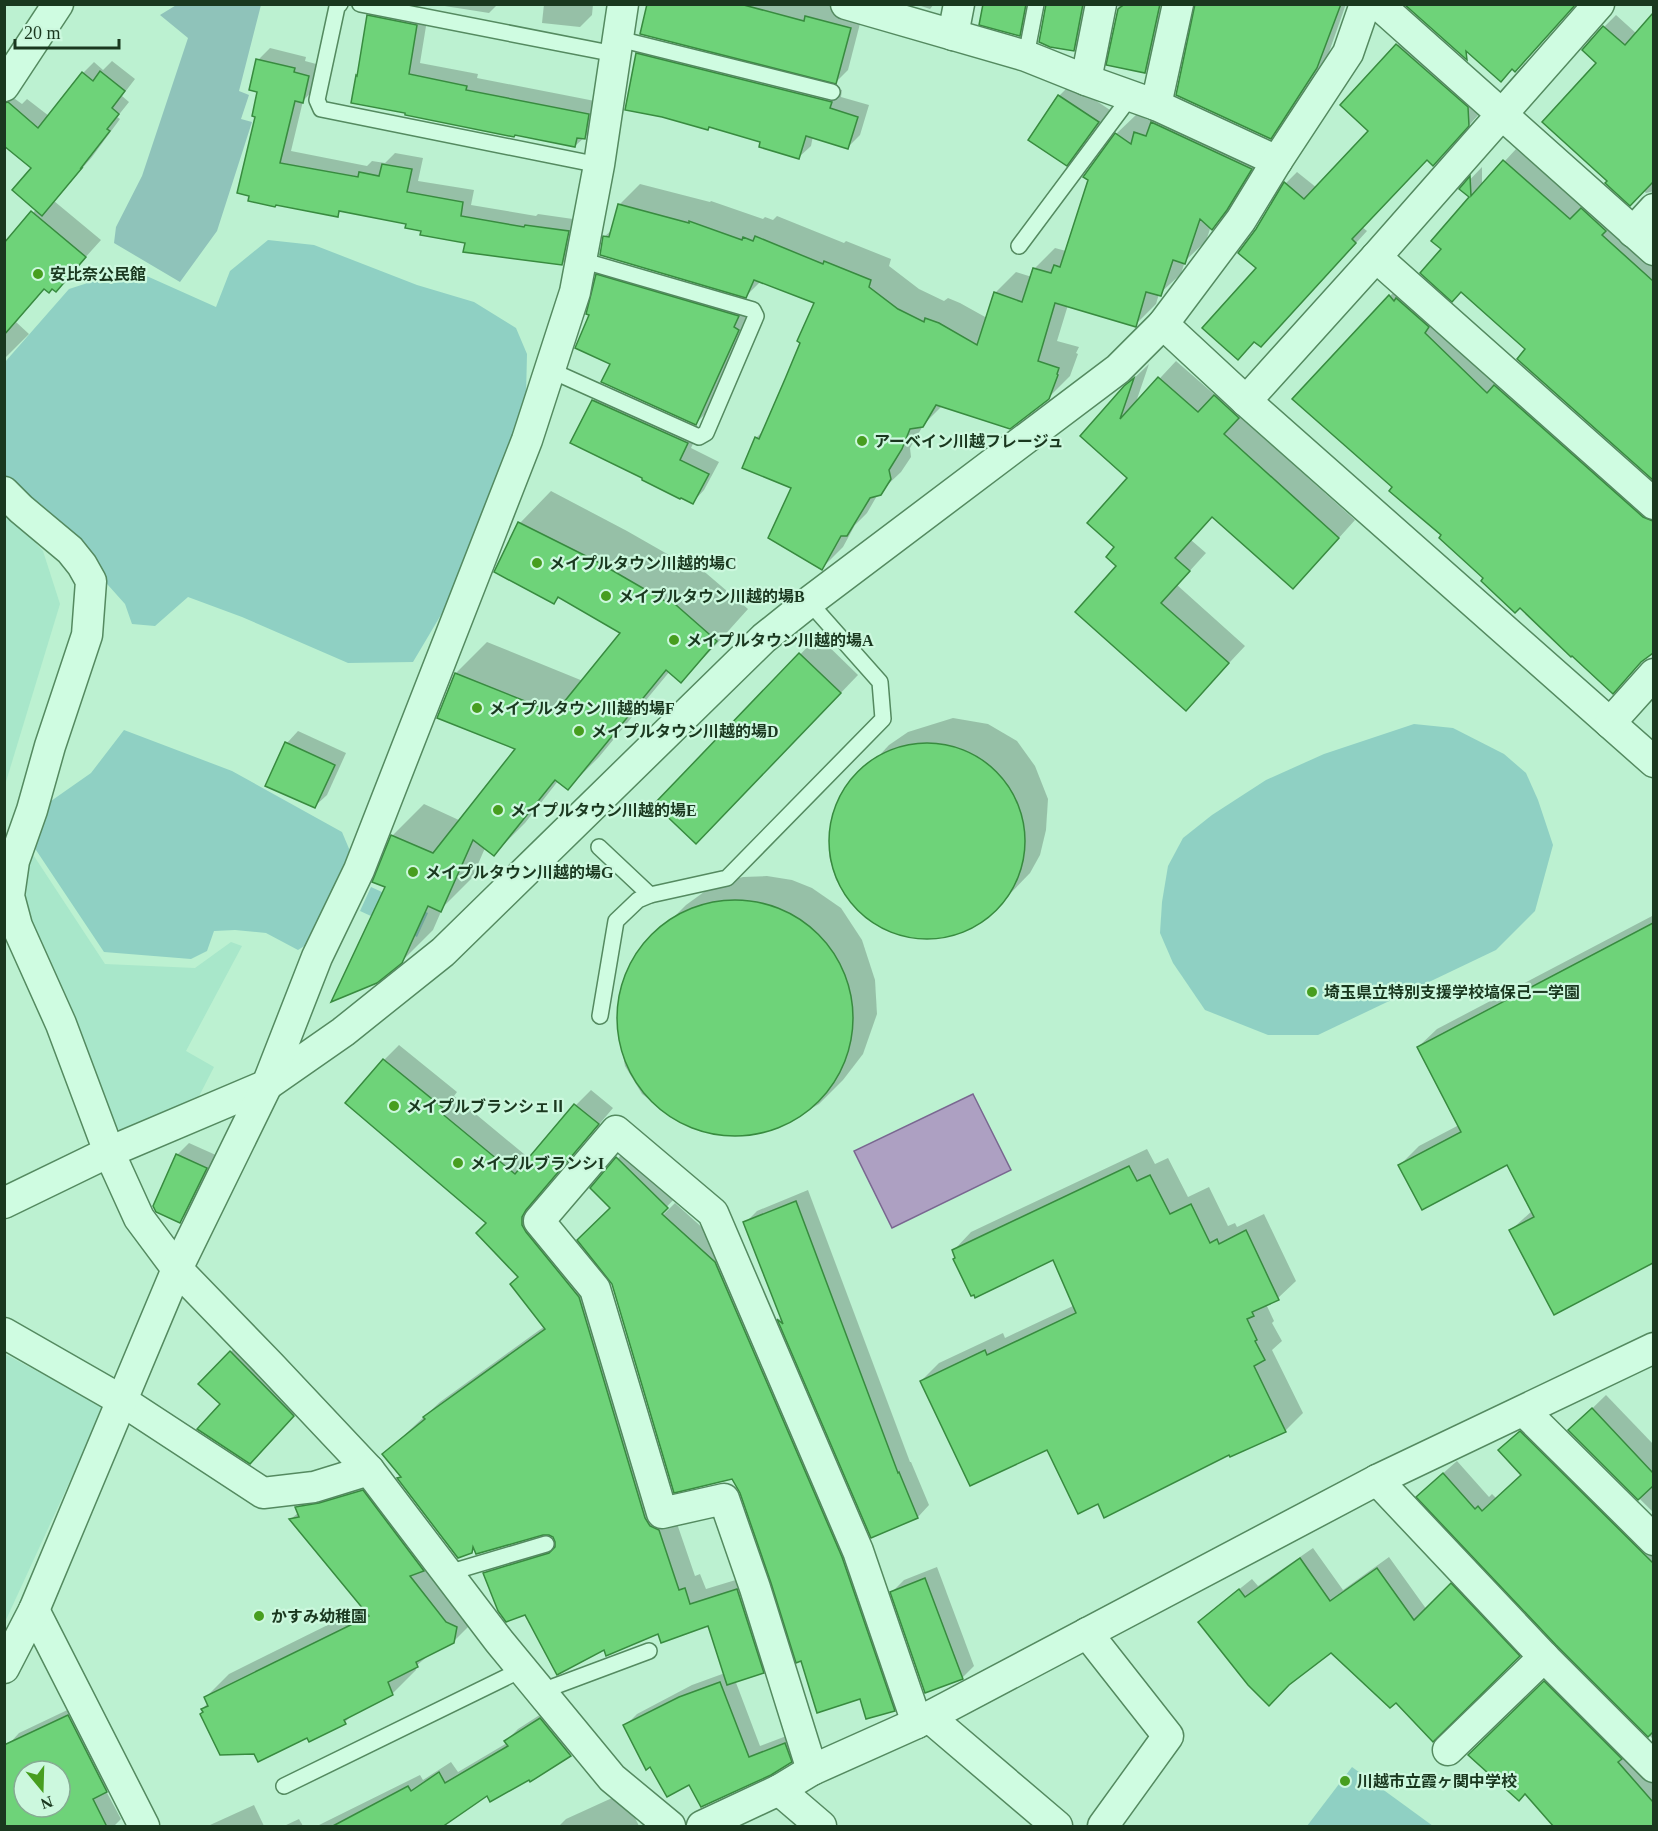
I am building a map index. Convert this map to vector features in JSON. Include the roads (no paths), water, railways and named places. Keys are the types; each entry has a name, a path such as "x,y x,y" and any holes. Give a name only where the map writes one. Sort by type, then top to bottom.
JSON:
{"street":[{"path":"4,86 58,4"},
{"path":"4,1668 34,1610 177,1269 267,1085 317,957 359,870 523,450 575,292 599,165 623,4"},
{"path":"846,4 1026,56 1144,101 1276,161"},
{"path":"953,35 959,4"},
{"path":"1086,80 1101,4"},
{"path":"1144,101 1178,4"},
{"path":"4,1203 109,1152 267,1085 344,1032 443,952 764,638 1118,369 1163,324 1241,220 1276,161 1348,53 1365,4"},
{"path":"1378,4 1643,242 1653,209"},
{"path":"1246,401 1502,116 1599,4"},
{"path":"1376,257 1653,504"},
{"path":"1163,324 1246,401 1653,762"},
{"path":"4,492 70,550 91,581 87,635 14,861 9,896 17,926 61,1024 109,1152 139,1218 177,1269 369,1470 499,1641 612,1778 670,1827"},
{"path":"1610,723 1653,674"},
{"path":"812,1770 755,1588 724,1499 662,1514 595,1289 539,1221 616,1131 713,1213 858,1551 923,1720 1057,1827"},
{"path":"4,1333 121,1400 263,1494 314,1487 369,1470"},
{"path":"702,1827 779,1790 812,1770 923,1720 1377,1480 1652,1351"},
{"path":"1524,1411 1653,1540"},
{"path":"1377,1480 1544,1657 1653,1767"},
{"path":"34,1610 144,1827"},
{"path":"1087,1632 1168,1736 1103,1827"},
{"path":"1448,1750 1544,1657"},
{"path":"779,1790 821,1827"}],"lane":[{"path":"340,4 337,7 317,100 321,108 599,165"},
{"path":"360,4 617,46 832,92"},
{"path":"1026,56 1036,4"},
{"path":"1019,246 1144,101"},
{"path":"550,370 699,437 706,433 756,316 753,310 581,260"},
{"path":"600,1016 616,921 638,900 650,895 727,878 883,719 880,682 809,602"},
{"path":"599,847 650,895"},
{"path":"447,1573 546,1544"},
{"path":"284,1786 533,1680 650,1651"}],"place":[{"name":"安比奈公民館","path":"38,274"},
{"name":"アーベイン川越フレージュ","path":"862,441"},
{"name":"メイプルタウン川越的場C","path":"537,563"},
{"name":"メイプルタウン川越的場B","path":"606,596"},
{"name":"メイプルタウン川越的場A","path":"674,640"},
{"name":"メイプルタウン川越的場F","path":"477,708"},
{"name":"メイプルタウン川越的場D","path":"579,731"},
{"name":"メイプルタウン川越的場E","path":"498,810"},
{"name":"メイプルタウン川越的場G","path":"413,872"},
{"name":"埼玉県立特別支援学校塙保己一学園","path":"1312,992"},
{"name":"メイプルブランシェⅡ","path":"394,1106"},
{"name":"メイプルブランシI","path":"458,1163"},
{"name":"かすみ幼稚園","path":"259,1616"},
{"name":"川越市立霞ヶ関中学校","path":"1345,1781"}]}
